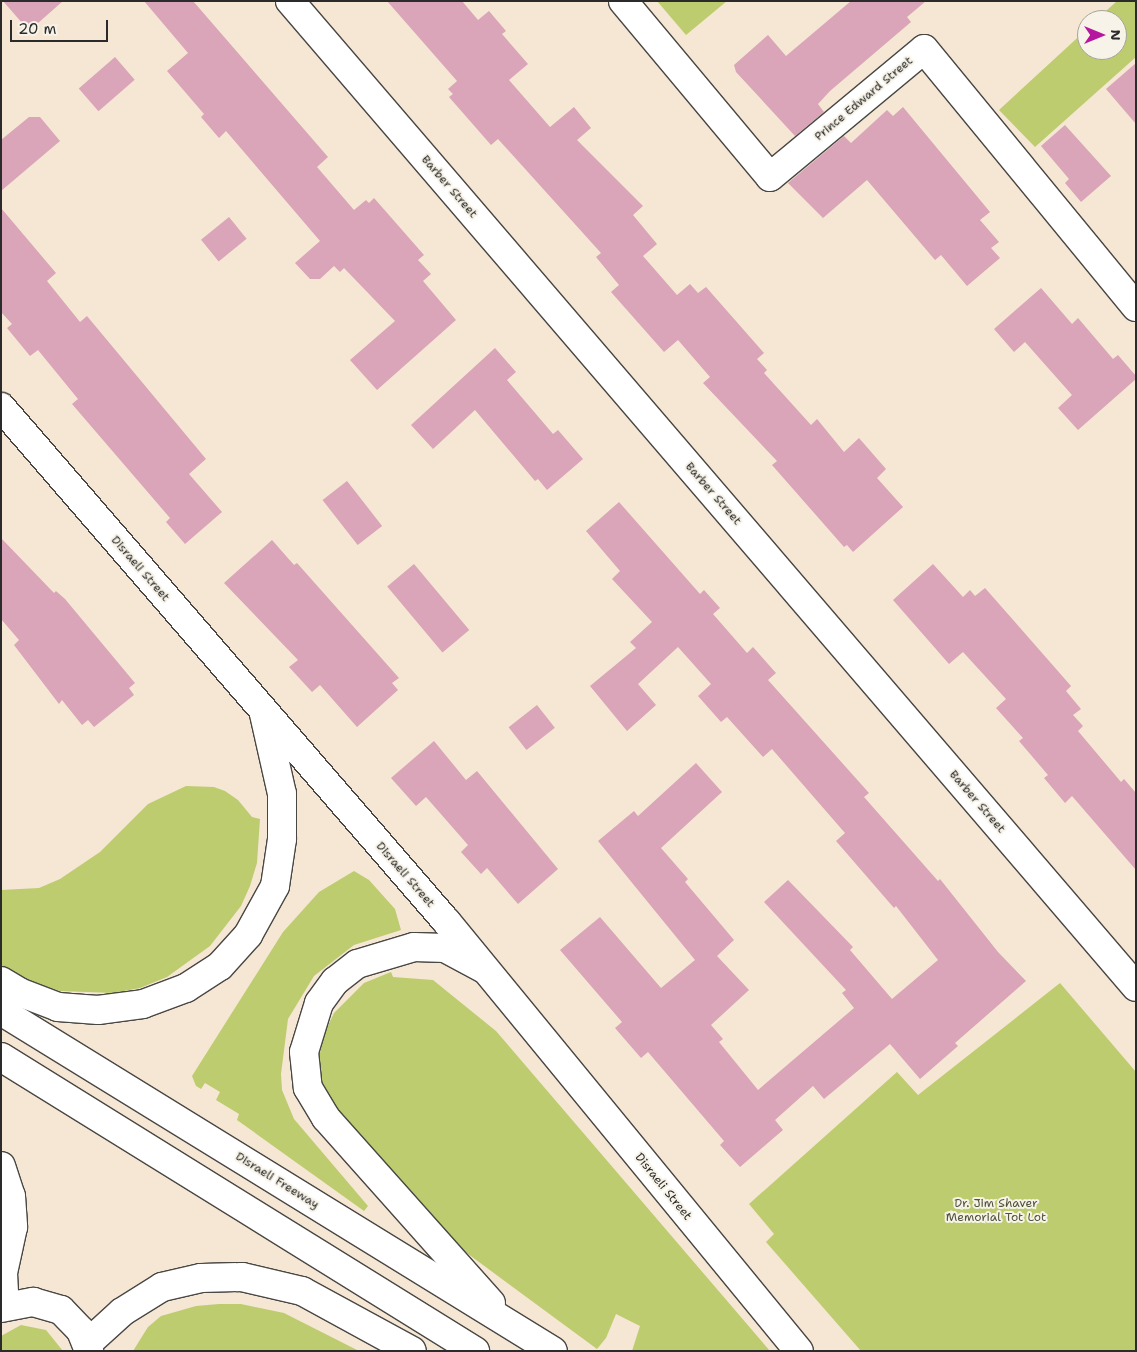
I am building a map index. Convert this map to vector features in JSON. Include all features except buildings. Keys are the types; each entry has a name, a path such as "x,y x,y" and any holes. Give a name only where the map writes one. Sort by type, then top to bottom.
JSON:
{"street":[{"name":"Barber Street","path":"290,1 1136,987"},
{"name":"Prince Edward Street","path":"623,1 770,177 924,49 1136,307"},
{"name":"Disraeli Street","path":"1,407 484,969 799,1351"},
{"path":"1,981 19,992 58,1006 98,1010 143,1004 178,992 220,966 248,935 275,886 282,839 282,794 264,714"},
{"path":"484,969 445,948 414,947 357,964 335,981 319,1003 304,1052 308,1088 326,1118 510,1325"},
{"name":"Disraeli Freeway","path":"1,1011 553,1351"},
{"path":"1,1057 476,1351"},
{"path":"1,1166 11,1196 13,1227 3,1274 3,1307 33,1302 61,1310 72,1319 88,1347 122,1312 162,1287 201,1278 242,1277 302,1290 412,1351"}],"green space":[{"path":"657,1 727,1 686,35"},
{"path":"1117,1 1136,1 1136,57 1035,147 999,110 1077,38 1077,60 1127,60 1127,10 1107,10"},
{"path":"186,786 214,787 225,791 238,800 252,817 260,819 257,863 250,886 241,906 210,946 167,977 140,988 113,993 60,991 26,980 1,967 1,890 39,888 60,879 100,852 148,804"},
{"path":"354,871 369,880 395,909 401,930 354,945 314,976 288,1019 281,1074 282,1090 294,1119 368,1206 364,1211 237,1120 239,1114 216,1100 220,1092 205,1083 201,1089 196,1086 192,1076 283,932 319,892"},
{"path":"391,972 393,977 433,980 496,1031 770,1351 632,1351 640,1326 616,1314 606,1338 597,1349 464,1251 419,1206 359,1142 324,1091 321,1076 319,1059 323,1036 334,1013 364,983"},
{"name":"Dr. Jim Shaver Memorial Tot Lot","path":"1060,983 1136,1072 1136,1351 861,1351 766,1242 774,1234 749,1204 897,1072 918,1095"},
{"path":"241,1304 284,1313 359,1351 133,1351 148,1327 161,1316 196,1306"},
{"path":"21,1325 46,1330 63,1351 1,1351 1,1336"}]}
